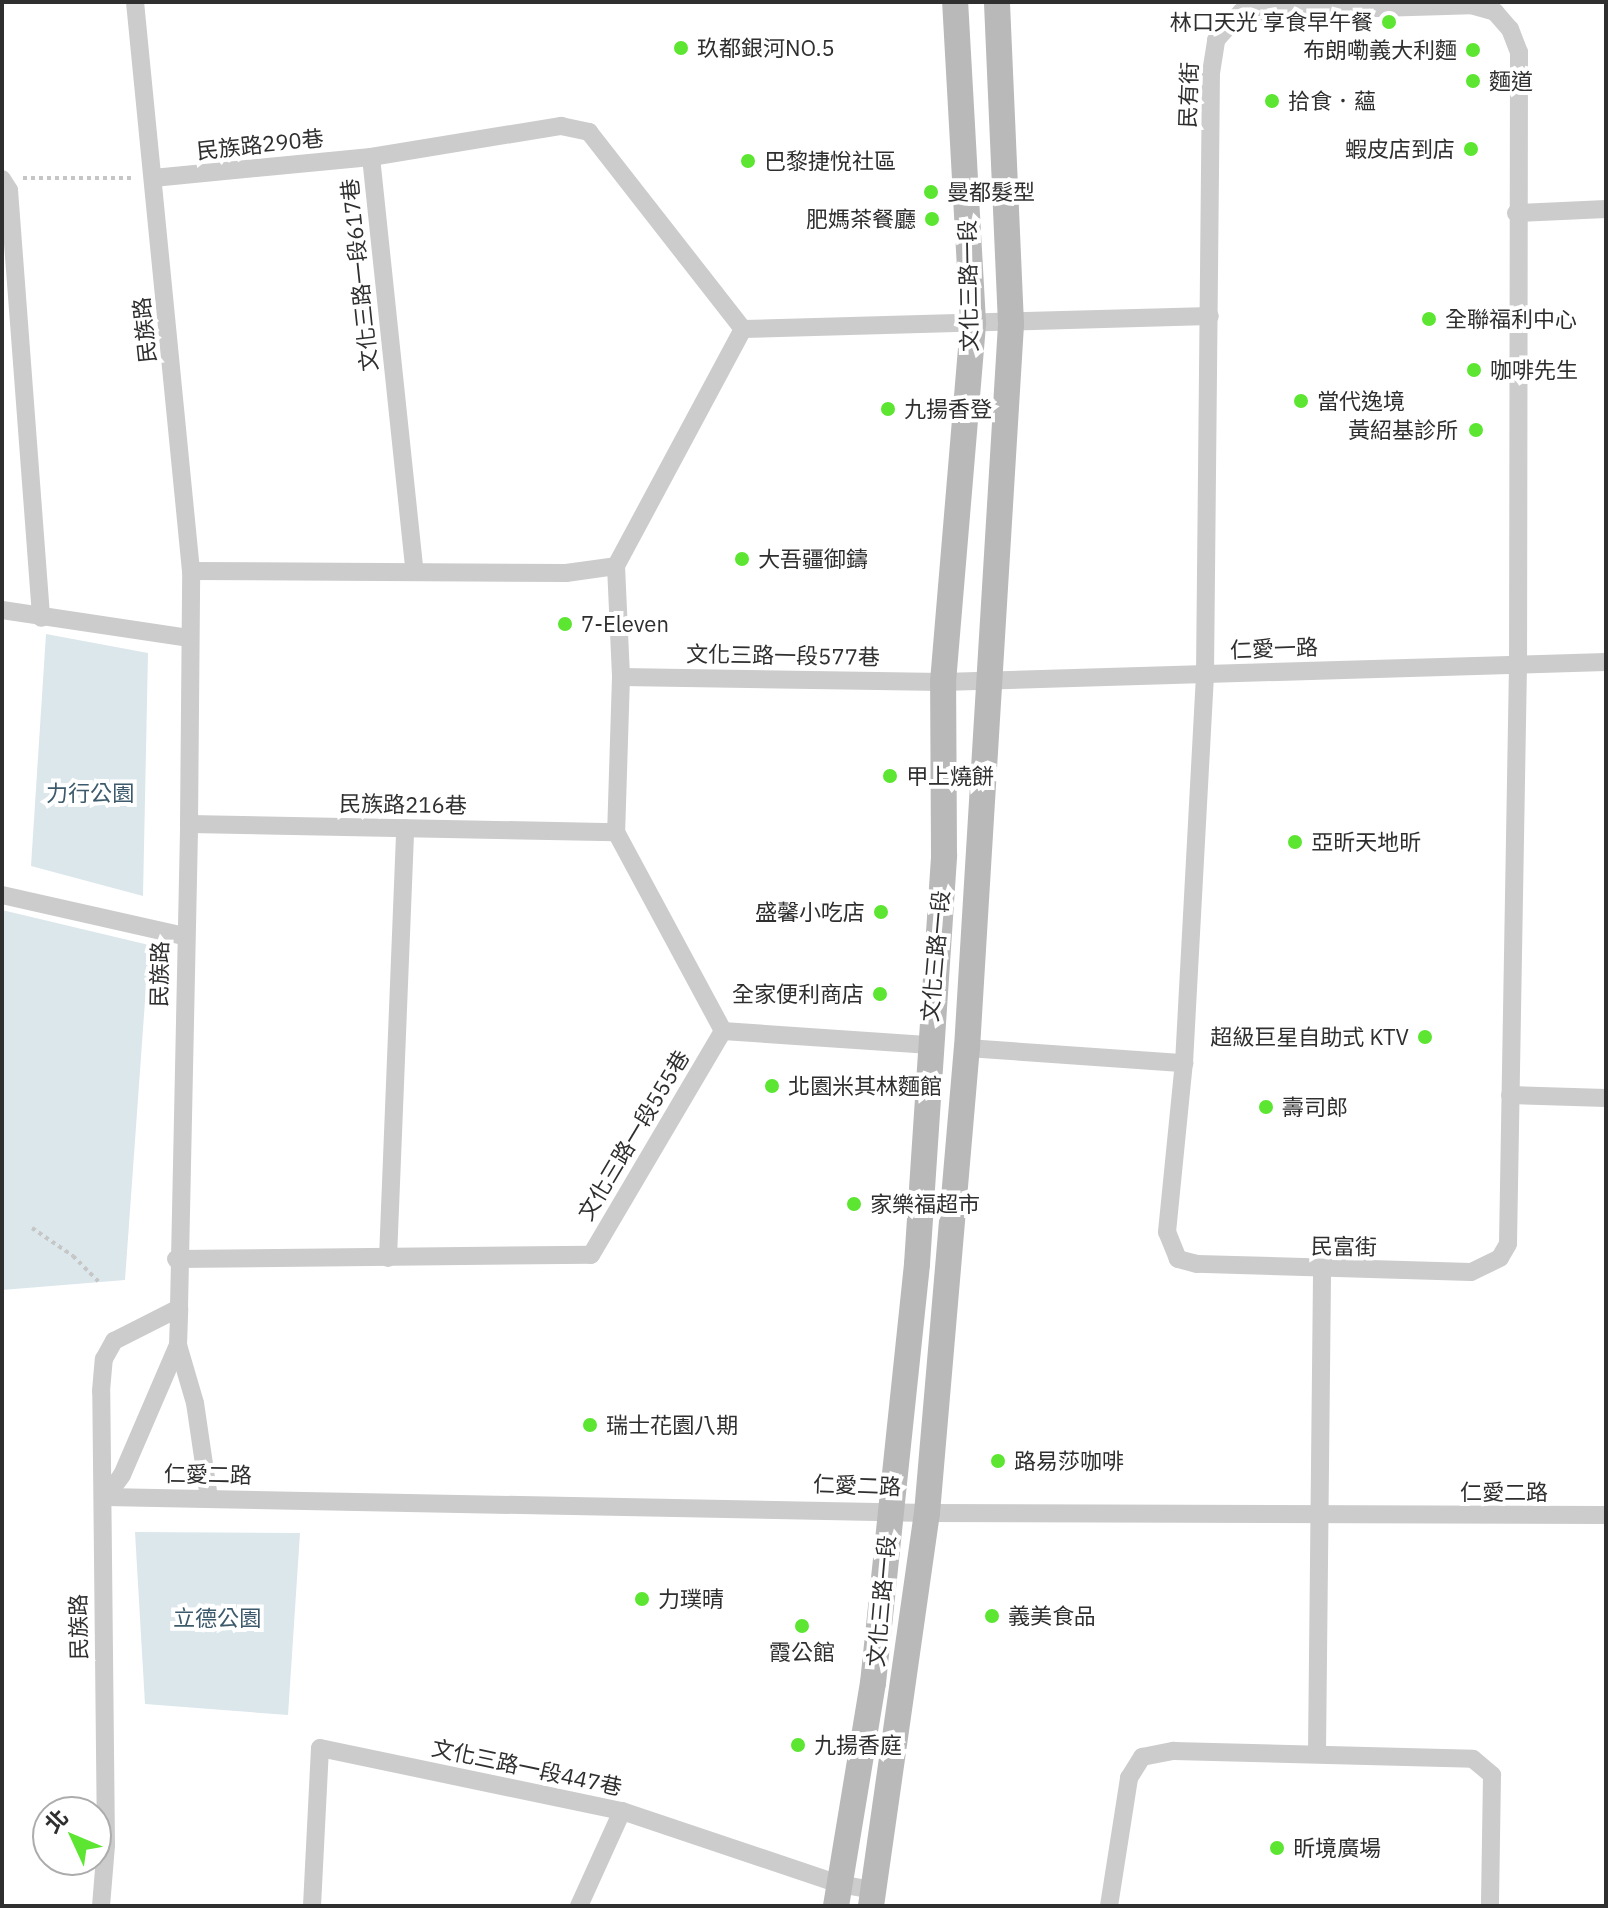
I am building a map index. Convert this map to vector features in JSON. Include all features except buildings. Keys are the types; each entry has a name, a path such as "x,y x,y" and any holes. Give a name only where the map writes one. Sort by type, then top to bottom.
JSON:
{"street":[{"name":"民族路","path":"101,1906 106,1845 100,1581 106,1497 100,1429 104,1359 114,1341 179,1308 176,1259 189,824 191,571 135,2"},
{"name":"文化三路一段","path":"837,1895 873,1683 917,1264 927,1045 944,855 943,682 973,322 955,2"},
{"name":"文化三路一段","path":"872,1898 927,1513 967,1048 1011,324 997,2"},
{"name":"民有街","path":"1205,674 1211,73 1216,40 1241,12 1345,6 1471,5 1495,12 1510,29 1519,52 1516,213 1518,665"},
{"name":"文化三路一段617巷","path":"414,569 371,157 561,126 589,132 743,329"},
{"name":"民族路290巷","path":"153,178 371,157"},
{"path":"10,178 41,618"},
{"path":"1516,213 1606,209"},
{"path":"927,1045 723,1031 616,832 621,677 616,566 743,329 973,322 1011,324 1210,316"},
{"path":"191,571 414,569 566,573 616,566"},
{"path":"2,610 190,638"},
{"name":"仁愛一路","path":"943,682 1606,662"},
{"name":"民富街","path":"1205,674 1184,1063 1167,1224 1178,1259 1322,1270 1471,1272 1500,1258 1508,1244 1518,665"},
{"name":"文化三路一段577巷","path":"621,677 943,682"},
{"name":"民族路216巷","path":"189,824 616,832"},
{"path":"388,1258 405,828"},
{"path":"2,895 184,936"},
{"name":"文化三路一段555巷","path":"176,1259 591,1255 723,1031"},
{"path":"967,1048 1184,1063"},
{"path":"1510,1095 1606,1098"},
{"path":"1317,1753 1322,1270"},
{"path":"179,1308 178,1345 195,1403 209,1498"},
{"path":"106,1497 122,1475 178,1345"},
{"name":"仁愛二路","path":"106,1497 889,1509 927,1513 1606,1515"},
{"name":"文化三路一段447巷","path":"312,1906 320,1748 622,1811 837,1895 872,1898"},
{"path":"1109,1906 1129,1778 1142,1757 1174,1751 1473,1759 1492,1775 1490,1906"},
{"path":"579,1906 622,1811"}],"path":[{"path":"10,178 153,178"},
{"path":"32,1228 73,1256 99,1282"}],"green space":[{"name":"力行公園","path":"46,634 148,653 143,896 31,866"},
{"path":"2,910 149,945 125,1280 2,1290"},
{"name":"立德公園","path":"135,1532 300,1533 288,1715 145,1704"}],"place":[{"name":"林口天光 享食早午餐","path":"1389,22"},
{"name":"玖都銀河NO.5","path":"681,48"},
{"name":"布朗嘞義大利麵","path":"1473,50"},
{"name":"麵道","path":"1473,81"},
{"name":"拾食．蘊","path":"1272,101"},
{"name":"蝦皮店到店","path":"1471,149"},
{"name":"巴黎捷悅社區","path":"748,161"},
{"name":"曼都髮型","path":"931,192"},
{"name":"肥媽茶餐廳","path":"932,219"},
{"name":"全聯福利中心","path":"1429,319"},
{"name":"咖啡先生","path":"1474,370"},
{"name":"當代逸境","path":"1301,401"},
{"name":"九揚香登","path":"888,409"},
{"name":"黃紹基診所","path":"1476,430"},
{"name":"大吾疆御鑄","path":"742,559"},
{"name":"7-Eleven","path":"565,624"},
{"name":"甲上燒餅","path":"890,776"},
{"name":"亞昕天地昕","path":"1295,842"},
{"name":"盛馨小吃店","path":"881,912"},
{"name":"全家便利商店","path":"880,994"},
{"name":"超級巨星自助式 KTV","path":"1425,1037"},
{"name":"北園米其林麵館","path":"772,1086"},
{"name":"壽司郎","path":"1266,1107"},
{"name":"家樂福超市","path":"854,1204"},
{"name":"瑞士花園八期","path":"590,1425"},
{"name":"路易莎咖啡","path":"998,1461"},
{"name":"力璞晴","path":"642,1599"},
{"name":"義美食品","path":"992,1616"},
{"name":"霞公館","path":"802,1626"},
{"name":"九揚香庭","path":"798,1745"},
{"name":"昕境廣場","path":"1277,1848"}]}
